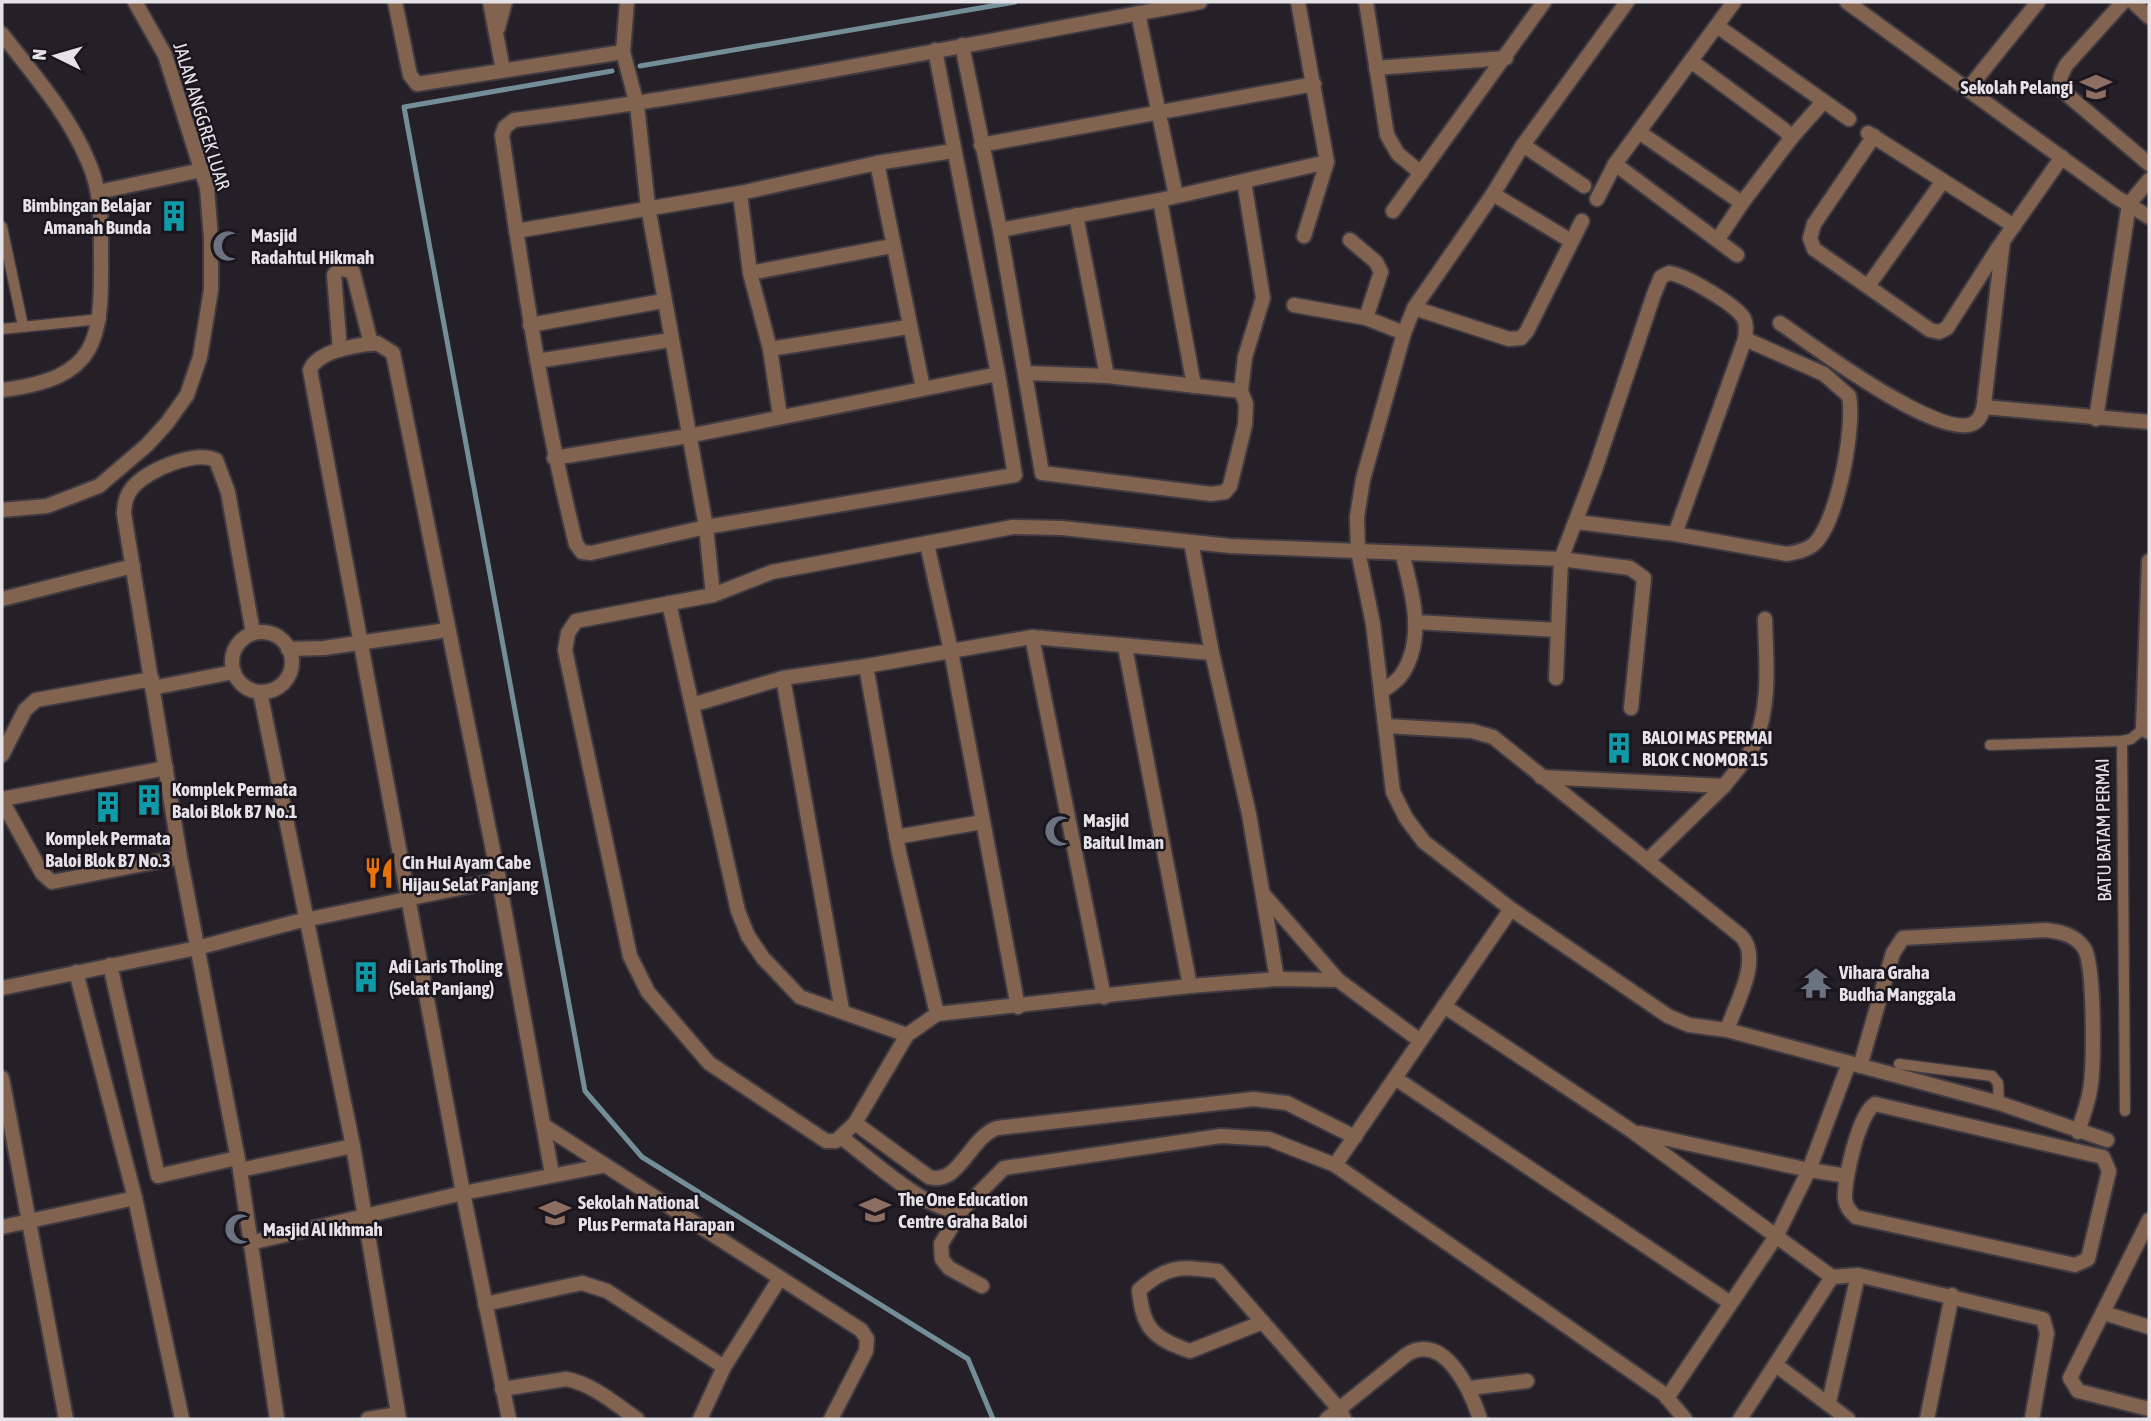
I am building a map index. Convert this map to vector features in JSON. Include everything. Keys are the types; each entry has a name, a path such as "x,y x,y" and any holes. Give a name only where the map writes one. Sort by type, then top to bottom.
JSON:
{"street":[{"name":"JALAN ANGGREK LUAR","path":"2,510 47,506 99,486 147,445 187,396 200,357 211,290 207,188 165,55 135,2"},
{"path":"396,2 410,75 417,85 623,52"},
{"path":"491,2 503,70"},
{"path":"498,30 505,2"},
{"path":"627,2 623,52 637,105 648,207 670,341 706,527 713,595"},
{"path":"934,50 1015,474 706,527 591,553 582,552 576,544 554,458 530,325 502,135 508,124 514,120 637,105 934,50 1200,2"},
{"path":"1298,2 1327,162 1304,236"},
{"path":"1366,2 1387,135 1398,154 1421,173"},
{"path":"1393,211 1544,2"},
{"path":"1627,2 1522,145 1493,194 1414,308 1404,333 1358,500 1358,551 1373,624 1393,792 1409,824 1424,842 1511,909 1649,1005 1689,1025 1727,1030 1999,1103 2108,1140"},
{"path":"1597,199 1615,164 1734,2"},
{"path":"1847,2 2062,157 2149,216"},
{"path":"1968,89 2038,2"},
{"path":"2123,2 2067,64 2060,84 2064,92 2149,164"},
{"path":"2133,2 2149,17"},
{"path":"1138,13 1176,196"},
{"path":"1717,26 1849,119"},
{"path":"2,34 49,93 88,159 98,192 101,319 92,345 76,366 48,381 2,390"},
{"path":"962,45 1000,230 1042,473 1210,494 1225,492 1230,486 1245,425 1246,404 1241,391 1245,357 1263,298 1244,181"},
{"path":"1376,68 1506,58"},
{"path":"1691,61 1776,122 1792,137"},
{"path":"981,145 1314,84"},
{"path":"1718,239 1792,137 1823,102"},
{"path":"1639,132 1742,203"},
{"path":"2014,226 1870,134 1814,224 1810,238 1814,248 1825,257 1930,330 1943,331 2062,157"},
{"path":"1522,145 1584,186"},
{"path":"516,231 740,193 877,163 953,151"},
{"path":"1000,230 1160,200 1327,162"},
{"path":"877,163 908,327 923,388"},
{"path":"1615,164 1737,255"},
{"path":"98,192 202,170"},
{"path":"2095,419 2129,204 2149,180"},
{"path":"1868,286 1943,181"},
{"path":"740,193 750,273 770,349 780,416"},
{"path":"1493,194 1571,241"},
{"path":"1160,200 1194,386"},
{"path":"1076,215 1107,376"},
{"path":"1414,308 1509,339 1521,338 1582,221"},
{"path":"1350,240 1380,269 1366,318"},
{"path":"1780,323 1897,403 1966,426 1980,418 1984,407 2003,241"},
{"path":"750,273 892,246"},
{"path":"340,350 334,275 340,268 353,272 371,344"},
{"path":"1556,678 1561,559 1661,277 1669,273 1679,275 1738,312 1746,325 1745,339 1675,534"},
{"path":"530,325 663,301"},
{"path":"1294,305 1366,318 1404,333"},
{"path":"770,349 908,327"},
{"path":"1576,522 1675,534 1787,554 1802,551 1816,542 1829,519 1851,426 1849,396 1824,374 1745,339"},
{"path":"537,361 670,341"},
{"path":"509,1419 463,1192 363,642 310,370 316,361 340,350 371,344 385,345 393,353 499,880 546,1127 552,1174"},
{"path":"1026,373 1107,376 1241,391"},
{"path":"554,458 688,436 998,374"},
{"path":"1984,407 2149,422"},
{"path":"253,633 228,492 216,460 197,456 152,474 134,486 124,503 124,514 180,857 239,1164 277,1419"},
{"path":"1338,980 1277,979 1190,986 937,1014 907,1035 855,1124 836,1141 821,1139 709,1063 648,992 630,956 565,641 576,621 713,595 772,572 1013,527 1230,547 1561,559 1623,566 1644,578 1630,708"},
{"path":"1191,542 1212,653 1234,741 1264,895 1277,979"},
{"path":"927,544 951,651 1018,1007"},
{"path":"1381,692 1402,676 1413,645 1415,622 1402,553"},
{"name":"BATU BATAM PERMAI","path":"2146,730 2149,561"},
{"path":"2,599 133,566"},
{"path":"669,603 729,879 748,936 780,980 800,997 907,1035"},
{"path":"1648,860 1724,786 1755,745 1761,727 1766,685 1765,619"},
{"path":"1415,622 1558,630"},
{"path":"288,649 324,648 447,630"},
{"path":"253,633 274,634 288,649 291,662 284,681 273,689 260,692 247,688 234,672 234,649 253,633"},
{"path":"692,705 783,678 1032,637 1212,653"},
{"path":"1032,637 1104,997"},
{"path":"1125,647 1190,986"},
{"path":"866,666 896,837 937,1014"},
{"path":"2,755 25,710 36,700 234,672"},
{"path":"783,678 842,1010"},
{"path":"260,692 353,1146 399,1417 368,1419"},
{"path":"1386,726 1488,734 1741,936 1749,948 1749,964 1727,1030"},
{"path":"166,768 2,800 42,873 52,882 180,857"},
{"path":"1541,777 1724,786"},
{"path":"896,837 982,822"},
{"path":"2,988 197,948 307,920 499,880"},
{"path":"1264,895 1338,980 1419,1040"},
{"path":"1335,1166 1511,909"},
{"path":"1667,1398 1729,1302 1777,1235 1809,1170 1854,1065 1893,953 1903,938 2046,930 2064,932 2086,951 2089,965 2091,1080 2078,1132"},
{"path":"110,965 158,1176 353,1146"},
{"path":"76,972 135,1198 182,1419"},
{"path":"1444,1006 1632,1131 1832,1277 1858,1275 1952,1295 2045,1321 2047,1333 2032,1419"},
{"path":"2,1078 66,1419"},
{"path":"1395,1078 1729,1302"},
{"path":"855,1124 929,1177 941,1179 952,1175 978,1139 997,1128 1236,1100 1287,1103 1354,1137"},
{"path":"1880,1104 2098,1154 2106,1161 2109,1171 2090,1255 2085,1262 2075,1265 1856,1217 1846,1202 1847,1176 1864,1115 1871,1106 1880,1104"},
{"path":"546,1127 602,1166 712,1232 861,1330 867,1339 866,1351 831,1419"},
{"path":"1632,1131 1847,1176"},
{"path":"982,1286 949,1268 940,1251 944,1238 962,1210 1009,1165 1221,1136 1269,1139 1335,1166 1667,1398 1685,1419"},
{"path":"841,1137 925,1199 948,1210 962,1210"},
{"path":"250,1243 463,1192 602,1166"},
{"path":"2,1227 135,1198"},
{"path":"2149,1220 2145,1240 2071,1372 2070,1383 2078,1391 2149,1409"},
{"path":"1263,1322 1190,1351 1165,1343 1142,1318 1139,1290 1157,1274 1179,1267 1218,1271 1263,1322 1342,1415"},
{"path":"1829,1402 1858,1275"},
{"path":"1740,1419 1832,1277"},
{"path":"701,1419 724,1367 780,1278"},
{"path":"485,1304 582,1283 590,1285 607,1291 724,1367"},
{"path":"1927,1419 1952,1295"},
{"path":"2104,1313 2149,1327"},
{"path":"1327,1419 1342,1415 1406,1355 1420,1348 1443,1356 1470,1388 1480,1419"},
{"path":"1776,1365 1829,1402 1848,1419"},
{"path":"502,1389 575,1380 637,1419"},
{"path":"1470,1388 1527,1381"}],"lane":[{"path":"2,227 23,326"},
{"path":"2,329 101,319"},
{"name":"BATU BATAM PERMAI","path":"2125,1111 2122,741 2146,730"},
{"path":"1990,745 2122,741"},
{"path":"1899,1064 1992,1076 1998,1083 1999,1103"}],"waterway":[{"path":"640,66 1015,2"},
{"path":"612,71 404,107 585,1091 642,1157 968,1359 993,1419"}],"place":[{"name":"Sekolah Pelangi","path":"2096,87"},
{"name":"Bimbingan Belajar Amanah Bunda","path":"174,216"},
{"name":"Masjid Radahtul Hikmah","path":"228,246"},
{"name":"BALOI MAS PERMAI BLOK C NOMOR 15","path":"1619,748"},
{"name":"Komplek Permata Baloi Blok B7 No.1","path":"149,800"},
{"name":"Komplek Permata Baloi Blok B7 No.3","path":"108,807"},
{"name":"Masjid Baitul Iman","path":"1060,831"},
{"name":"Cin Hui Ayam Cabe Hijau Selat Panjang","path":"379,873"},
{"name":"Adi Laris Tholing (Selat Panjang)","path":"366,977"},
{"name":"Vihara Graha Budha Manggala","path":"1816,983"},
{"name":"The One Education Centre Graha Baloi","path":"875,1210"},
{"name":"Sekolah National Plus Permata Harapan","path":"555,1213"},
{"name":"Masjid Al Ikhmah","path":"240,1229"}]}
